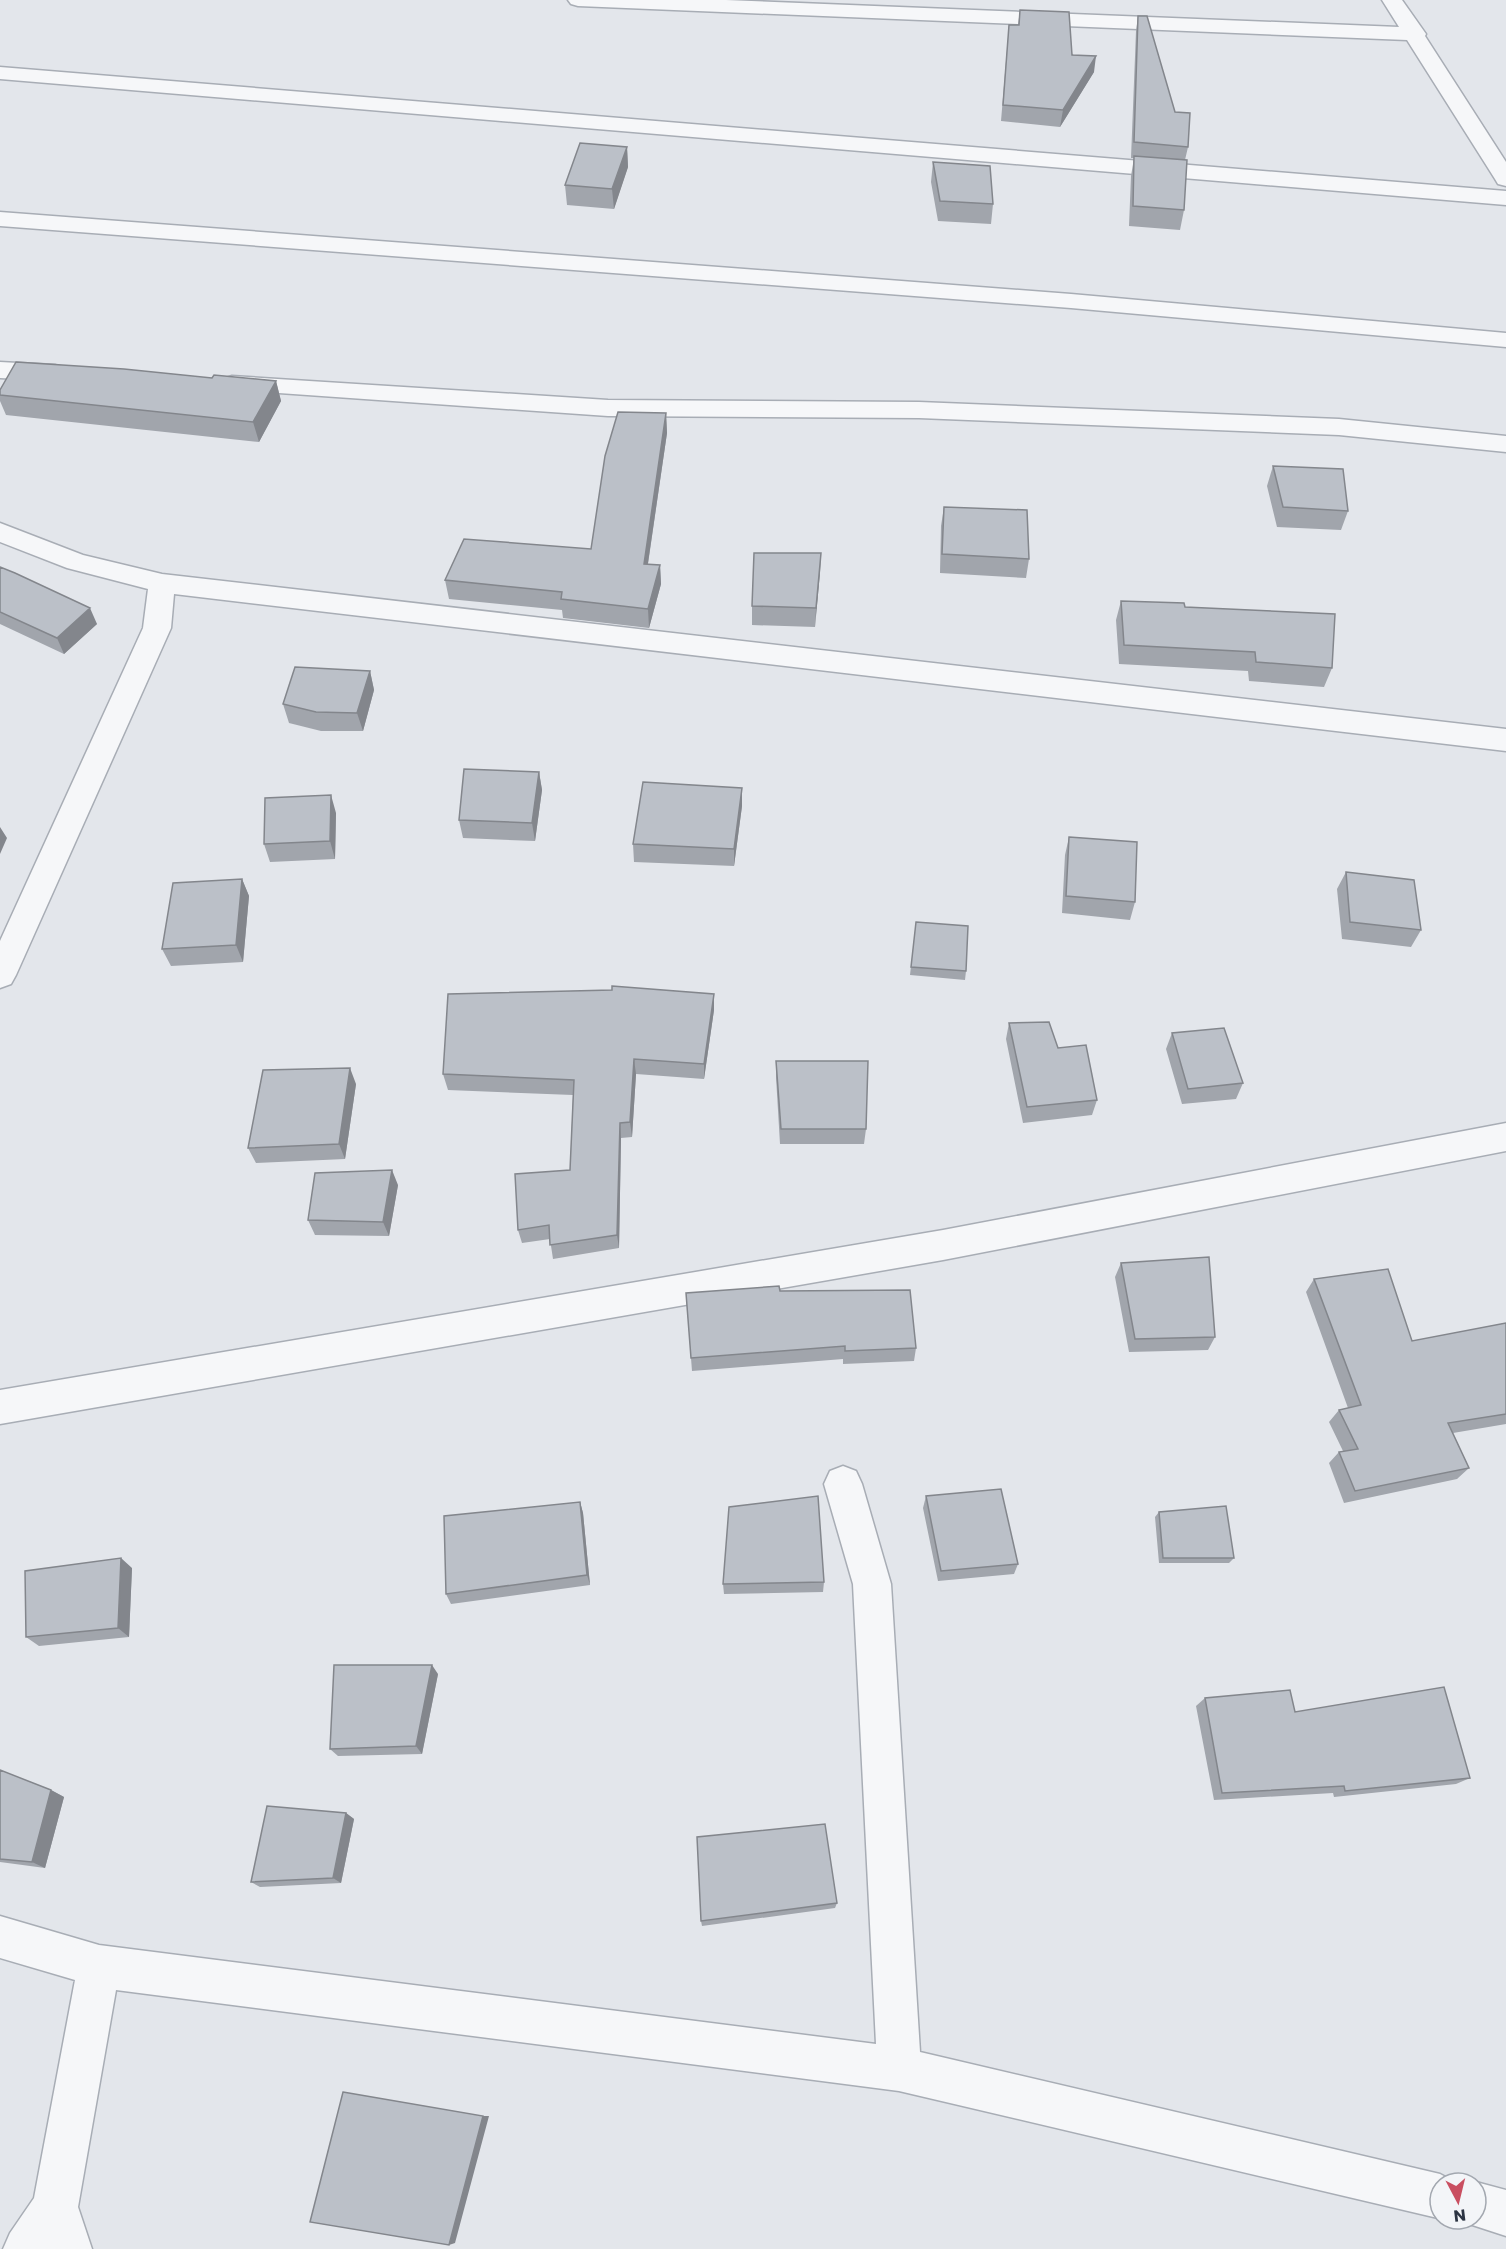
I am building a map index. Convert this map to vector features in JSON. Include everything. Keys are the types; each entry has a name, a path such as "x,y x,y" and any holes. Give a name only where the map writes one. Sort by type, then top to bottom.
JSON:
{"street":[{"path":"578,0 1416,34"},
{"path":"1392,0 1416,34 1506,179"},
{"path":"0,73 1506,198"},
{"path":"0,219 1048,299 1506,340"},
{"path":"0,370 79,375"},
{"path":"208,383 608,408 919,410 1339,427 1506,444"},
{"path":"0,532 76,562 162,584 1506,740"},
{"path":"0,975 158,628 162,584"},
{"path":"0,1407 943,1245 1506,1137"},
{"path":"843,1484 872,1584 898,2069"},
{"path":"0,1937 99,1966 898,2069 1428,2194"},
{"path":"26,2249 55,2207 99,1966"},
{"path":"55,2207 69,2249"},
{"path":"1488,2208 1506,2212"}],"building":[{"path":"1020,10 1069,12 1072,55 1096,56 1063,110 1003,105 1009,25 1019,25"},
{"path":"1138,16 1147,16 1175,112 1190,113 1188,147 1134,142"},
{"path":"580,143 627,147 612,189 565,185"},
{"path":"1134,156 1187,160 1184,210 1133,206"},
{"path":"933,162 990,166 993,204 940,201"},
{"path":"16,362 276,381 253,422 0,395 0,390"},
{"path":"618,412 666,413 644,564 660,565 648,609 561,599 562,592 445,580 464,539 591,549 605,456"},
{"path":"1273,466 1343,469 1348,511 1283,507"},
{"path":"944,507 1027,510 1029,559 942,554"},
{"path":"754,553 821,553 816,608 752,606"},
{"path":"0,567 90,608 57,638 0,612"},
{"path":"1121,601 1184,603 1185,607 1335,614 1332,668 1256,662 1255,652 1124,645"},
{"path":"295,667 370,671 357,713 316,712 283,704"},
{"path":"464,769 539,772 532,823 459,820"},
{"path":"643,782 742,788 734,849 633,844"},
{"path":"331,795 330,841 264,844 265,798"},
{"path":"1069,837 1137,842 1135,902 1066,896"},
{"path":"1346,872 1414,880 1421,930 1350,922"},
{"path":"242,879 236,945 162,949 173,883"},
{"path":"916,922 968,926 966,971 911,967"},
{"path":"612,986 714,994 704,1064 634,1059 630,1122 620,1123 617,1235 550,1245 549,1225 518,1230 515,1174 570,1170 574,1080 443,1074 448,994 612,990"},
{"path":"1049,1022 1058,1048 1086,1045 1097,1100 1027,1107 1009,1023"},
{"path":"1224,1028 1243,1083 1188,1089 1172,1033"},
{"path":"776,1061 868,1061 866,1129 781,1129"},
{"path":"350,1068 339,1144 248,1148 263,1070"},
{"path":"392,1170 383,1222 308,1220 315,1173"},
{"path":"1209,1257 1215,1337 1135,1339 1121,1263"},
{"path":"1388,1269 1412,1341 1506,1323 1506,1414 1448,1423 1469,1468 1355,1491 1339,1452 1358,1449 1339,1410 1361,1405 1314,1279"},
{"path":"779,1286 780,1291 910,1290 916,1348 845,1351 845,1346 691,1358 686,1293"},
{"path":"1001,1489 1018,1564 941,1571 926,1496"},
{"path":"818,1496 824,1582 723,1584 729,1507"},
{"path":"580,1502 587,1575 446,1594 444,1516"},
{"path":"1226,1506 1234,1558 1163,1558 1159,1512"},
{"path":"121,1558 118,1628 26,1637 25,1571"},
{"path":"334,1665 432,1665 416,1746 330,1749"},
{"path":"1444,1687 1470,1778 1345,1791 1344,1786 1222,1793 1205,1698 1290,1690 1295,1712"},
{"path":"0,1770 51,1790 32,1862 0,1859"},
{"path":"267,1806 346,1813 333,1878 251,1882"},
{"path":"825,1824 837,1903 701,1921 697,1837"},
{"path":"343,2092 483,2116 449,2245 310,2222"}]}
